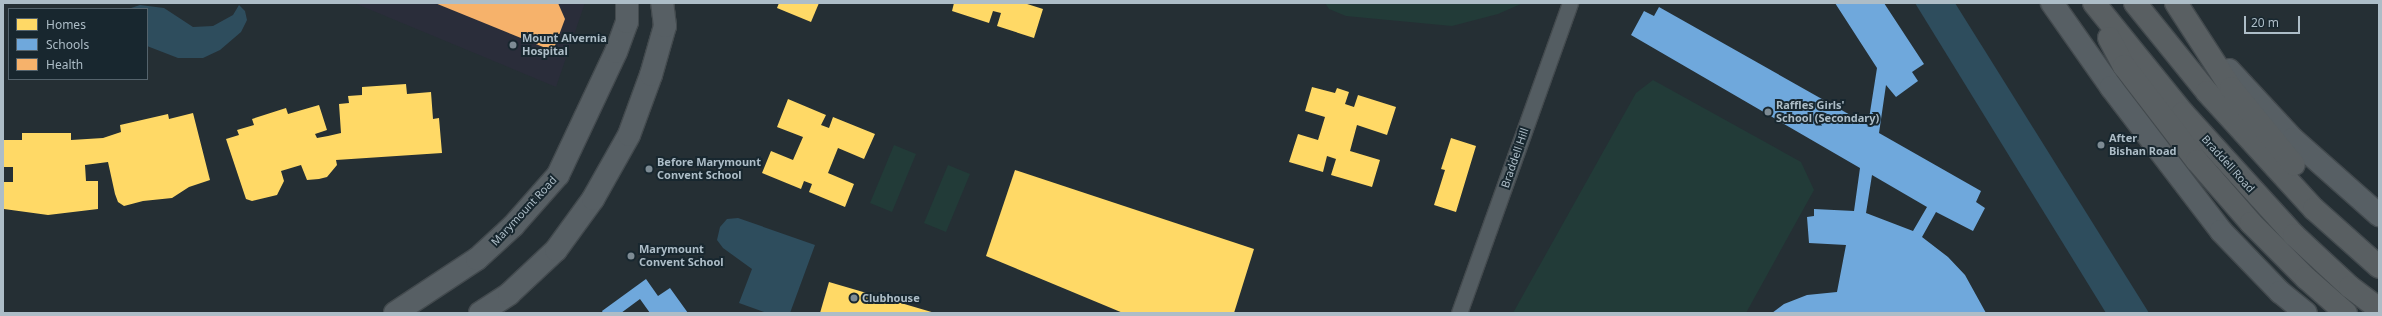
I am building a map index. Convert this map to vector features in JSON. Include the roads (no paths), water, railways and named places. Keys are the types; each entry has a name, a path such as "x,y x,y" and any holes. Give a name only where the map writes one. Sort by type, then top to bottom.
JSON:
{"highway":[{"path":"2091,3 2124,66 2197,161 2251,223 2306,278 2346,313"},
{"name":"Braddell Road","path":"2094,3 2183,113 2289,230 2350,287 2379,309"},
{"path":"2135,3 2207,92 2309,204 2379,267"},
{"path":"2176,3 2231,88 2275,144 2379,256"}],"main road":[{"name":"Marymount Road","path":"395,313 477,259 513,226 558,176 616,52 627,22 627,3"},
{"path":"480,313 509,294 556,250 593,199 629,135 651,75 665,26 662,3"},
{"path":"2052,3 2180,180 2221,231 2280,292 2306,313"},
{"path":"2176,3 2239,81 2293,139 2379,215"}],"street":[{"name":"Braddell Hill","path":"1459,313 1570,3"},
{"path":"2280,292 2284,313"}],"place":[{"name":"Mount Alvernia Hospital","path":"513,45"},
{"name":"Raffles Girls' School (Secondary)","path":"1768,112"},
{"name":"After Bishan Road","path":"2101,145"},
{"name":"Before Marymount Convent School","path":"649,169"},
{"name":"Marymount Convent School","path":"631,256"},
{"name":"Clubhouse","path":"854,298"}]}
